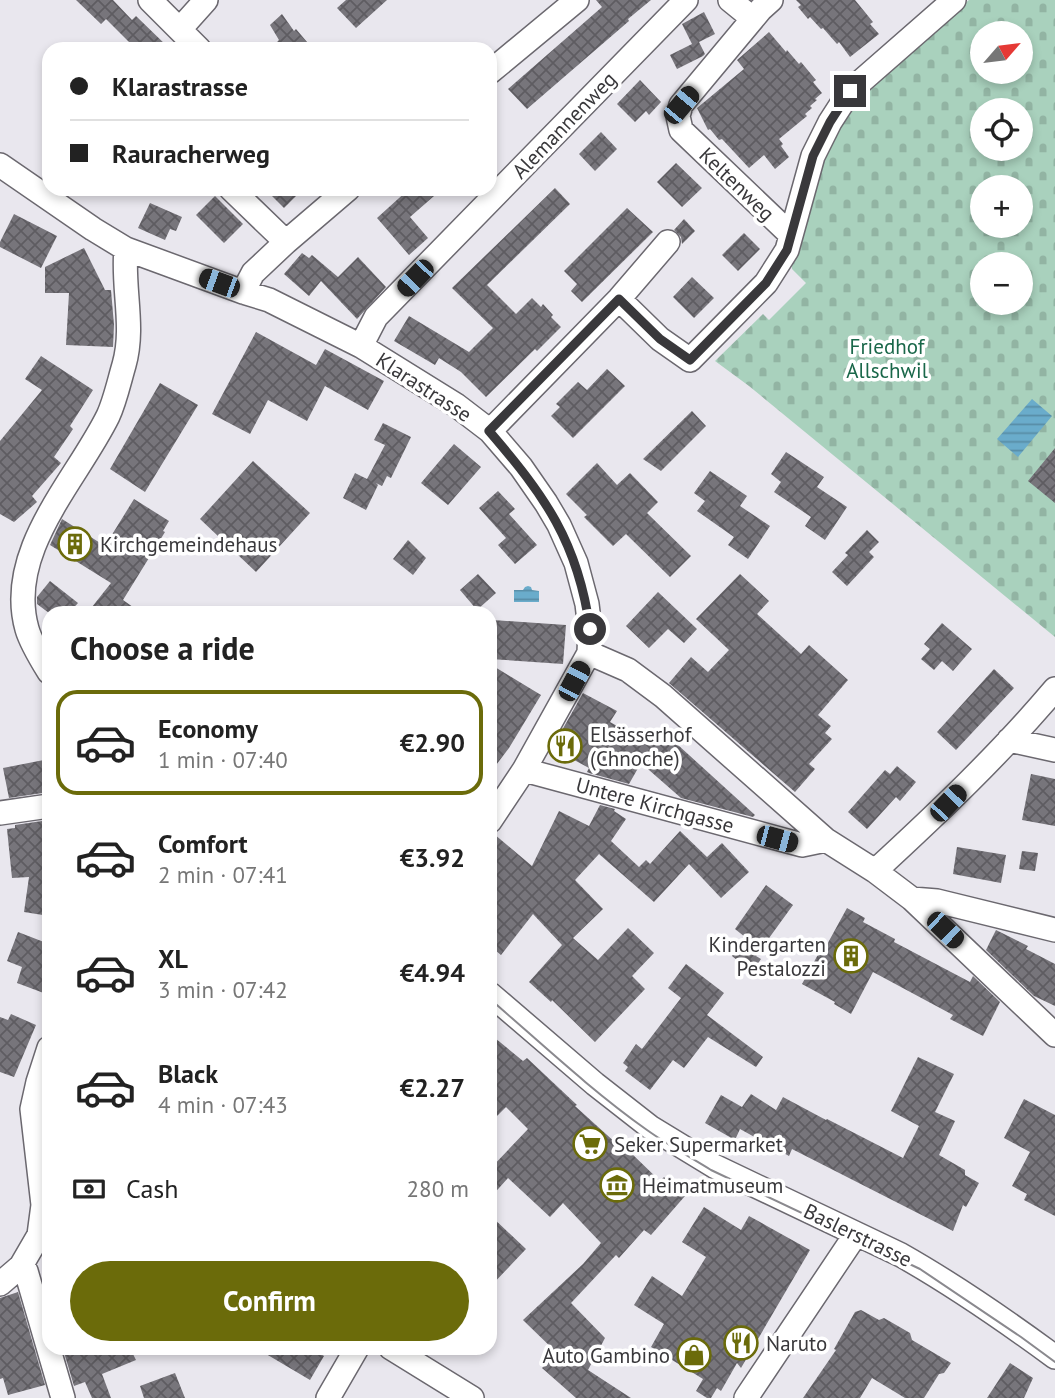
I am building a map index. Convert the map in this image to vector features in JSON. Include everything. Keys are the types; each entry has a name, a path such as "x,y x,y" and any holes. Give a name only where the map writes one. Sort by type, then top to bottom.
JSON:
{"street":[{"path":"150,0 193,42"},
{"path":"180,29 206,0"},
{"path":"497,66 577,0"},
{"name":"Alemannenweg","path":"497,193 686,0"},
{"name":"Keltenweg","path":"771,0 681,105 678,116 681,130 790,235"},
{"path":"619,299 660,339 690,360 766,283 787,250 813,156 850,91 954,0"},
{"name":"Klarastrasse","path":"0,165 42,194"},
{"name":"Klarastrasse","path":"45,196 126,249 269,300 361,346 456,405 489,431 521,467 559,525 576,563 587,604 589,653"},
{"path":"239,196 286,242"},
{"path":"243,292 253,273 337,196"},
{"name":"Alemannenweg","path":"361,346 376,317 494,196"},
{"path":"489,431 619,299 668,243"},
{"path":"42,659 27,630 22,595 26,568 38,535 109,414 125,362 129,312 126,249"},
{"path":"497,810 524,769 589,653 628,670 663,696 826,840 876,871 912,899 1055,1035"},
{"path":"876,871 948,803 1029,720 1055,689"},
{"path":"1009,740 1055,750"},
{"name":"Untere Kirchgasse","path":"524,769 802,845 826,840"},
{"path":"0,813 42,807"},
{"path":"912,899 937,901 1055,930"},
{"name":"Baslerstrasse","path":"497,1000 594,1084 650,1127 713,1166 922,1267 1055,1357"},
{"path":"42,1068 32,1109 42,1196"},
{"path":"0,1284 21,1266 39,1235 42,1212"},
{"path":"746,1398 856,1234"},
{"path":"21,1266 26,1271 42,1326"},
{"path":"50,1355 63,1398"},
{"path":"328,1398 353,1355"},
{"path":"402,1355 472,1398"}],"green space":[{"name":"Friedhof Allschwil","path":"969,0 1055,0 1055,637 715,361 763,314 769,320 806,283 792,269 792,258 813,180 851,104 882,70"}],"water":[{"path":"1032,399 1052,416 1018,457 997,439"},
{"path":"528,586 539,591 539,602 514,602 514,590 523,590"}],"building":[{"path":"76,0 113,0 132,20 136,16 163,42 129,42 106,19 101,24"},
{"path":"346,0 387,0 356,28 337,8"},
{"path":"596,0 651,0 527,109 508,89 602,7"},
{"path":"796,0 855,0 879,34 850,57 839,42 837,44 810,17 808,19"},
{"path":"704,12 715,34 699,42 705,54 703,56 677,69 670,55 692,44 682,24"},
{"path":"282,14 294,31 296,29 307,42 277,42 279,40 270,25"},
{"path":"769,32 786,52 787,50 799,64 801,62 816,80 813,82 822,93 810,106 812,108 805,114 807,116 779,139 789,157 775,169 764,155 749,168 722,139 719,140 708,130 697,108 744,69 737,60"},
{"path":"640,80 661,102 649,115 646,111 635,122 617,104"},
{"path":"601,132 617,149 595,171 579,154"},
{"path":"676,163 702,188 682,207 657,182"},
{"path":"555,188 570,204 487,285 516,314 532,298 541,307 543,304 553,315 551,317 561,327 537,351 535,349 486,397 461,372 439,358 435,365 394,341 409,316 469,352 493,328 452,288"},
{"path":"215,196 243,224 224,243 196,215"},
{"path":"272,196 296,196 284,208"},
{"path":"401,196 434,196 410,217 428,238 409,255 377,218"},
{"path":"150,203 182,217 176,231 170,229 165,240 138,228"},
{"path":"627,208 653,232 582,302 571,291 577,284 564,271"},
{"path":"14,214 57,236 41,268 0,247"},
{"path":"684,219 695,231 682,244 681,237 674,230"},
{"path":"744,233 760,249 738,271 722,255"},
{"path":"84,248 105,290 111,290 113,347 66,345 69,293 45,293 45,267"},
{"path":"302,253 309,258 312,255 338,277 358,257 386,287 357,319 321,281 309,296 284,274"},
{"path":"692,277 714,298 694,318 673,297"},
{"path":"256,332 316,365 325,349 384,381 368,410 325,386 307,421 268,400 250,434 212,414"},
{"path":"41,356 93,390 70,426 73,429 54,457 61,463 32,496 37,502 14,522 0,514 0,441 42,390 25,379"},
{"path":"607,369 625,386 573,438 551,416 560,407 556,404 578,382 587,390"},
{"path":"160,383 198,405 145,492 110,469"},
{"path":"692,411 706,426 661,471 643,459"},
{"path":"383,423 411,437 391,478 387,476 382,486 376,483 378,485 366,510 343,498 355,473 367,479 385,445 374,440"},
{"path":"454,444 481,467 448,505 421,483"},
{"path":"1055,448 1055,503 1028,481"},
{"path":"786,452 824,477 817,487 847,507 825,540 805,526 811,517 774,492 781,482 771,474"},
{"path":"253,461 310,513 256,572 200,519"},
{"path":"597,463 617,485 630,473 658,502 647,513 691,556 670,577 626,534 613,546 566,494"},
{"path":"710,471 747,496 740,506 770,526 748,559 728,545 734,537 697,511 705,501 694,493"},
{"path":"498,491 515,509 509,514 537,545 515,564 498,545 506,538 479,508"},
{"name":"Kirchgemeindehaus","path":"134,499 169,521 123,600 132,606 93,606 111,583 50,545 62,519 105,546"},
{"path":"867,530 879,542 869,552 874,557 847,586 832,572 848,555 845,553"},
{"path":"408,540 426,558 413,575 393,559"},
{"path":"478,574 496,593 481,606 474,606 460,590"},
{"path":"740,574 769,601 757,614 801,654 809,645 848,680 818,715 831,726 825,733 832,739 809,764 815,769 795,792 669,683 691,657 708,672 729,650 696,619"},
{"path":"50,581 78,603 75,606 42,608 37,604 37,597"},
{"path":"658,592 697,629 684,643 668,629 649,648 626,626"},
{"path":"497,620 566,625 563,664 497,659"},
{"path":"942,623 972,649 953,671 942,661 934,670 921,659 930,649 924,644"},
{"path":"497,668 541,695 497,764"},
{"path":"994,669 1014,688 956,750 937,732"},
{"path":"583,693 617,711 610,722 647,743 657,730 678,745 755,815 753,817 681,798 641,763 629,784 589,773 589,768 552,748"},
{"path":"42,760 42,793 9,798 3,768"},
{"path":"897,766 916,782 900,801 896,797 867,829 848,812 885,770 890,774"},
{"path":"1031,774 1055,779 1055,826 1022,820"},
{"path":"600,805 615,809 614,811 626,819 611,841 639,867 646,860 650,864 680,831 707,857 722,843 749,872 721,898 689,864 654,902 599,854 575,880 603,909 573,938 598,960 628,928 654,953 632,976 645,989 595,1042 552,1000 551,1002 529,982 562,945 533,914 501,955 497,952 497,837 532,866 559,811 589,826"},
{"path":"42,821 42,915 24,912 29,877 12,878 7,829 15,828 15,825"},
{"path":"957,847 1006,855 1001,883 953,874"},
{"path":"1022,851 1038,853 1035,871 1019,869"},
{"path":"766,885 793,905 756,956 761,959 752,972 732,956 745,937 735,929"},
{"path":"847,908 865,918 863,922 895,939 894,942 970,982 973,976 1000,1002 983,1036 950,1019 953,1015 873,972 851,1014 802,984"},
{"path":"996,930 1028,946 1026,949 1055,964 1055,1006 1034,996 986,950"},
{"path":"18,932 42,941 42,992 17,983 22,967 7,961"},
{"path":"686,964 724,993 707,1015 763,1057 756,1067 708,1037 684,1068 673,1060 650,1090 625,1071 628,1067 623,1063 636,1044 642,1049 681,998 668,988"},
{"path":"11,1014 36,1025 14,1077 0,1072 0,1017 8,1020"},
{"path":"497,1040 523,1061 527,1058 628,1154 630,1152 660,1181 664,1177 685,1196 651,1235 644,1230 619,1258 616,1255 571,1303 605,1338 588,1370 631,1398 576,1398 542,1368 557,1353 523,1320 583,1264 601,1243 563,1203 550,1217 508,1178 497,1190 497,1162 528,1129 506,1107 497,1116"},
{"path":"918,1057 954,1074 935,1112 955,1121 939,1155 965,1170 965,1175 979,1183 966,1207 963,1205 953,1231 792,1149 789,1156 740,1129 735,1140 705,1123 721,1095 742,1107 751,1094 776,1110 783,1097 903,1158 919,1126 891,1111"},
{"path":"1024,1099 1055,1115 1055,1216 1024,1200 1027,1194 1012,1186 1030,1152 1004,1138"},
{"path":"704,1207 741,1230 749,1216 810,1250 741,1368 737,1363 721,1391 717,1388 711,1398 696,1391 703,1379 651,1347 664,1324 634,1305 652,1276 682,1296 706,1257 682,1242"},
{"path":"497,1222 526,1249 497,1280"},
{"path":"18,1292 45,1385 8,1395 3,1378 0,1379 0,1298"},
{"path":"861,1310 879,1320 884,1318 910,1333 912,1340 951,1363 944,1373 939,1374 924,1398 905,1398 872,1378 860,1398 803,1398 836,1350 834,1349 855,1312"},
{"path":"65,1355 134,1355 136,1360 102,1374 111,1398 92,1398 85,1382 74,1386"},
{"path":"268,1355 324,1356 310,1380"},
{"path":"1010,1363 1033,1378 1024,1398 987,1398"},
{"path":"175,1373 185,1398 144,1398 140,1386"}],"tram line":[{"path":"497,1005 587,1083 663,1141 711,1170 920,1269 1055,1362"}],"place":[{"name":"Kirchgemeindehaus","path":"75,544"},
{"name":"Elsässerhof (Chnoche)","path":"565,746"},
{"name":"Kindergarten Pestalozzi","path":"851,956"},
{"name":"Seker Supermarket","path":"590,1144"},
{"name":"Heimatmuseum","path":"617,1185"},
{"name":"Naruto","path":"741,1343"},
{"name":"Auto Gambino","path":"694,1355"}],"route":[{"path":"590,629 579,573 559,525 521,467 489,431 619,299 660,339 690,360 766,283 787,250 813,156 850,91"}]}
